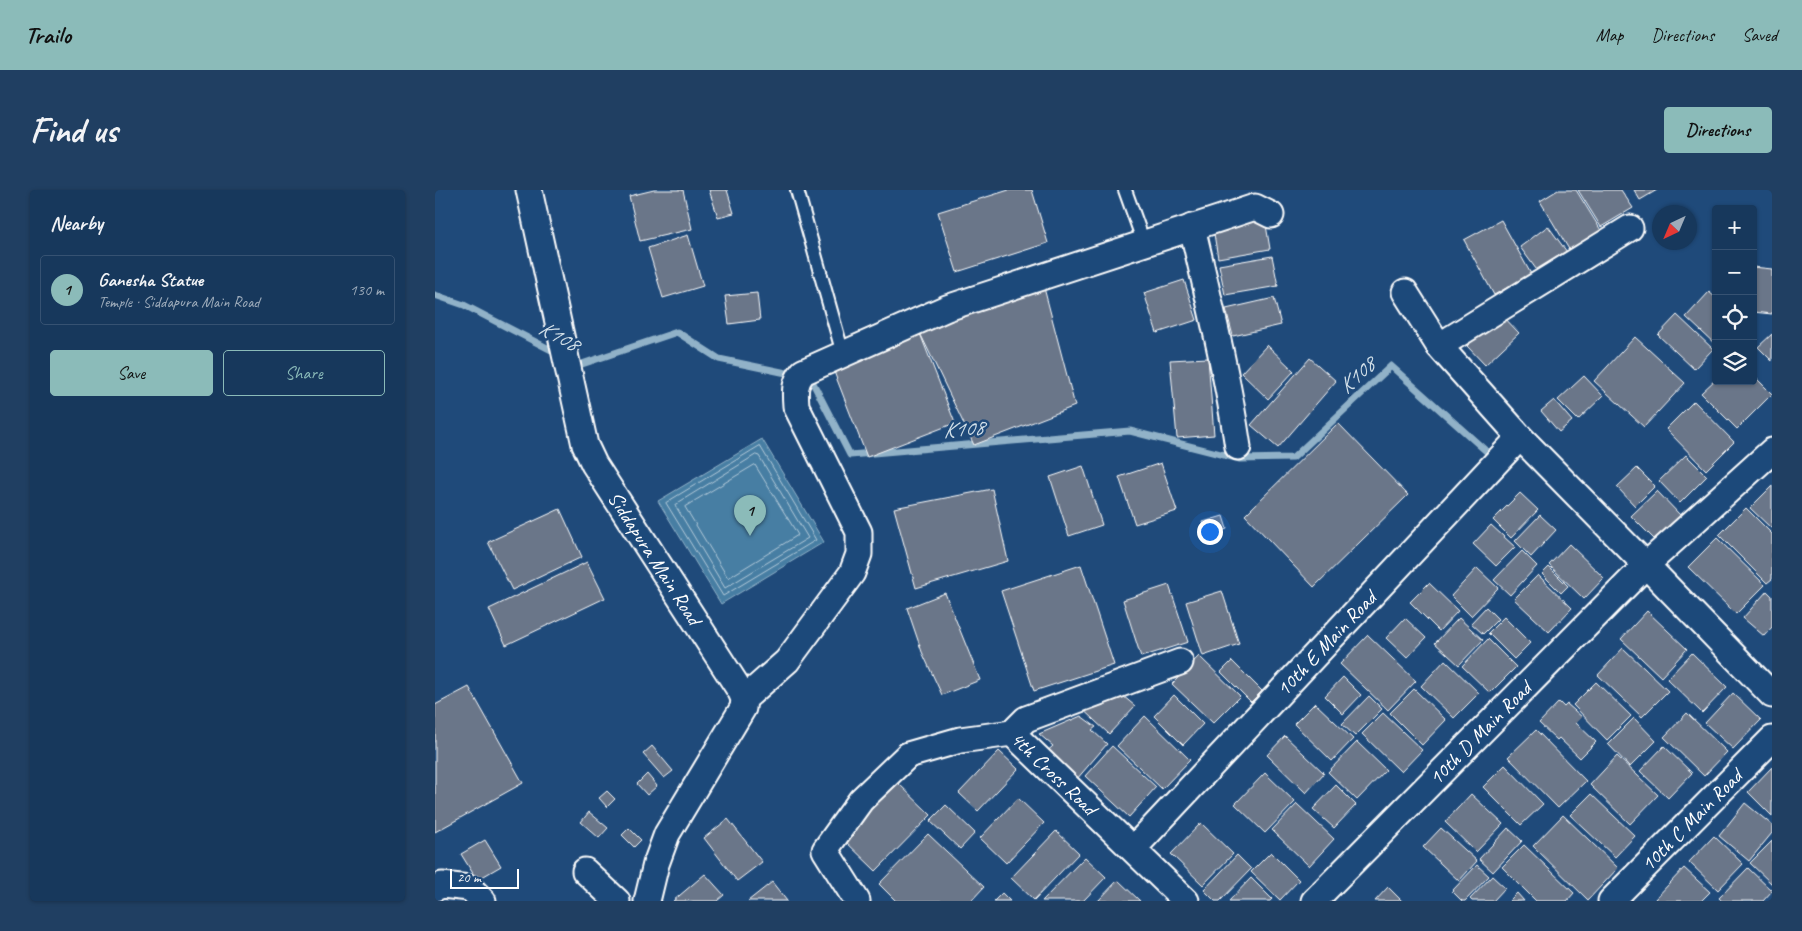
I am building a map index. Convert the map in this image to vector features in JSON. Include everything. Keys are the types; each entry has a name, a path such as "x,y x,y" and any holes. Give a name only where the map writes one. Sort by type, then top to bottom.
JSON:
{"street":[{"name":"Siddapura Main Road","path":"529,190 585,445 594,464 744,699"},
{"path":"647,901 656,864 667,834 743,708 744,699 787,661 852,573 859,554 859,532 797,406 796,381 803,372 947,308 1260,204"},
{"path":"1192,227 1219,343 1238,446"},
{"path":"1439,346 1630,228"},
{"path":"1405,292 1439,346 1520,437 1772,696"},
{"name":"10th E Main Road","path":"1133,849 1520,437"},
{"name":"10th D Main Road","path":"1314,901 1646,565 1772,451"},
{"name":"4th Cross Road","path":"1180,662 1027,719 1012,733 1186,901"},
{"path":"857,901 825,850 861,800 908,755 960,740 1012,733"},
{"name":"10th C Main Road","path":"1611,901 1772,740"},
{"path":"585,871 617,901"},
{"path":"435,888 442,885 470,888 483,901"}],"lane":[{"path":"797,190 843,354"},
{"path":"1125,190 1144,244"}],"water":[{"path":"762,439 824,542 721,604 658,501"}],"building":[{"path":"654,190 683,190 692,229 640,241 629,196"},
{"path":"709,190 727,190 734,213 718,217"},
{"path":"1009,190 1032,190 1048,243 957,272 938,212"},
{"path":"1558,190 1576,190 1602,232 1570,251 1540,201"},
{"path":"1578,190 1621,190 1633,208 1601,227"},
{"path":"1634,190 1657,190 1640,200"},
{"path":"1265,219 1270,249 1218,258 1213,228"},
{"path":"1501,220 1531,274 1494,295 1464,240"},
{"path":"1548,226 1567,252 1539,273 1520,247"},
{"path":"688,235 703,286 663,298 648,248"},
{"path":"1272,256 1278,286 1225,295 1219,265"},
{"path":"1757,267 1772,269 1772,314 1757,312"},
{"path":"1184,280 1197,320 1157,333 1144,293"},
{"path":"1043,284 1075,406 974,445 919,331"},
{"path":"1709,292 1712,295 1712,341 1686,317"},
{"path":"757,293 760,320 729,324 725,296"},
{"path":"1274,298 1281,325 1233,336 1226,309"},
{"path":"1501,314 1519,333 1485,365 1467,346"},
{"path":"1677,315 1712,350 1694,369 1658,335"},
{"path":"919,331 955,423 867,457 831,364"},
{"path":"1772,334 1772,361 1758,347"},
{"path":"1635,337 1685,383 1644,427 1594,381"},
{"path":"1267,345 1294,371 1268,399 1241,373"},
{"path":"1208,358 1214,435 1177,438 1170,360"},
{"path":"1310,358 1336,381 1278,448 1251,425"},
{"path":"1584,376 1603,396 1578,420 1558,400"},
{"path":"1757,379 1772,394 1737,429 1701,393 1712,383 1712,385 1757,385"},
{"path":"1554,400 1572,421 1559,432 1541,411"},
{"path":"1694,401 1734,442 1706,470 1666,429"},
{"path":"1338,423 1408,495 1314,587 1245,515"},
{"path":"1686,455 1707,476 1680,503 1659,481"},
{"path":"1161,463 1177,511 1135,524 1119,477"},
{"path":"1083,466 1102,525 1069,536 1050,477"},
{"path":"1637,468 1655,486 1635,506 1617,487"},
{"path":"1772,486 1772,529 1750,508"},
{"path":"992,489 1008,561 916,588 894,508"},
{"path":"1657,491 1681,516 1656,541 1631,516"},
{"path":"1520,493 1538,510 1511,538 1493,520"},
{"path":"1746,508 1772,534 1772,579 1767,583 1719,535"},
{"path":"560,509 582,557 512,590 488,542"},
{"path":"1540,515 1556,530 1531,557 1515,541"},
{"path":"1223,516 1227,529 1208,536 1203,522"},
{"path":"1491,525 1515,547 1496,566 1473,544"},
{"path":"1717,538 1765,585 1736,614 1688,567"},
{"path":"1569,544 1604,578 1584,599 1549,565"},
{"path":"1522,551 1537,566 1510,595 1494,580"},
{"path":"587,562 605,598 506,645 489,609"},
{"path":"1081,565 1114,665 1034,691 1001,591"},
{"path":"1549,567 1568,586 1561,593 1542,574"},
{"path":"1477,568 1498,588 1471,616 1451,596"},
{"path":"1538,575 1572,608 1549,632 1514,599"},
{"path":"1429,583 1458,611 1439,631 1410,602"},
{"path":"1169,585 1188,642 1141,657 1123,600"},
{"path":"1222,591 1239,644 1203,656 1186,602"},
{"path":"1767,591 1772,596 1772,627 1764,636 1743,618"},
{"path":"945,593 980,680 942,695 922,652 907,608"},
{"path":"1486,607 1498,619 1483,634 1471,623"},
{"path":"1647,611 1687,649 1661,677 1621,639"},
{"path":"1504,617 1530,643 1514,659 1488,633"},
{"path":"1405,618 1426,638 1407,658 1386,638"},
{"path":"1459,618 1483,640 1459,665 1435,643"},
{"path":"1368,635 1416,681 1388,710 1340,664"},
{"path":"1488,639 1516,667 1490,693 1462,666"},
{"path":"1623,648 1668,691 1642,717 1598,675"},
{"path":"1692,653 1727,687 1702,713 1667,679"},
{"path":"1199,656 1240,696 1213,723 1172,684"},
{"path":"1445,660 1479,693 1454,718 1421,686"},
{"path":"1232,661 1262,691 1251,702 1221,672"},
{"path":"1343,677 1361,695 1343,714 1325,696"},
{"path":"1596,682 1631,716 1607,740 1573,705"},
{"path":"469,687 523,783 435,832 435,705"},
{"path":"1414,689 1446,720 1422,745 1390,713"},
{"path":"1117,691 1135,706 1109,734 1078,705"},
{"path":"1733,693 1761,720 1733,749 1705,723"},
{"path":"1174,695 1203,724 1183,745 1154,716"},
{"path":"1369,696 1382,709 1355,736 1342,724"},
{"path":"1559,702 1564,707 1567,704 1582,717 1576,723 1596,742 1580,758 1559,738 1557,740 1539,723"},
{"path":"1315,703 1353,739 1332,761 1294,724"},
{"path":"1383,713 1422,750 1401,772 1362,734"},
{"path":"1687,713 1727,752 1704,776 1664,737"},
{"path":"1081,716 1096,727 1092,730 1107,744 1076,780 1044,754 1053,746 1039,734"},
{"path":"1145,716 1190,760 1162,789 1117,746"},
{"path":"1634,718 1656,741 1630,767 1608,744"},
{"path":"1536,730 1586,781 1558,808 1508,757"},
{"path":"1285,736 1324,773 1306,793 1267,755"},
{"path":"1357,742 1386,770 1357,800 1328,772"},
{"path":"652,746 673,771 664,778 643,754"},
{"path":"1112,746 1156,787 1129,817 1085,776"},
{"path":"1664,746 1692,773 1668,798 1640,771"},
{"path":"999,751 1018,769 978,811 959,793"},
{"path":"1617,756 1658,795 1630,824 1590,785"},
{"path":"1505,765 1543,804 1521,825 1483,787"},
{"path":"1772,767 1772,816 1748,792"},
{"path":"1265,773 1295,802 1265,833 1235,804"},
{"path":"647,774 657,786 647,795 637,784"},
{"path":"896,781 931,815 876,871 841,837"},
{"path":"1336,785 1356,805 1334,828 1313,809"},
{"path":"607,791 615,799 607,807 599,798"},
{"path":"1471,794 1503,824 1476,852 1445,822"},
{"path":"1591,794 1635,836 1615,857 1570,815"},
{"path":"1018,798 1044,823 1006,863 980,838"},
{"path":"1745,803 1772,825 1772,833 1749,861 1719,836"},
{"path":"1297,804 1334,839 1309,866 1272,830"},
{"path":"946,805 975,833 960,849 930,821"},
{"path":"589,812 608,828 599,838 581,822"},
{"path":"1563,815 1618,868 1588,900 1533,846"},
{"path":"728,819 762,862 737,881 704,838"},
{"path":"1201,823 1233,854 1203,885 1171,854"},
{"path":"629,828 641,840 634,847 622,835"},
{"path":"1441,828 1477,861 1459,881 1423,847"},
{"path":"1508,828 1522,841 1493,872 1479,859"},
{"path":"1056,831 1079,853 1034,900 1011,878"},
{"path":"928,834 984,887 971,901 896,901 879,884"},
{"path":"1714,836 1743,864 1718,890 1689,862"},
{"path":"485,840 501,866 477,880 461,854"},
{"path":"1772,841 1772,884 1750,863"},
{"path":"1524,845 1574,893 1567,901 1536,901 1502,867"},
{"path":"1271,852 1299,880 1280,900 1251,872"},
{"path":"1237,855 1251,869 1220,901 1215,901 1204,890"},
{"path":"1085,857 1106,877 1083,901 1042,901"},
{"path":"1477,865 1489,876 1465,901 1462,901 1452,891"},
{"path":"1684,868 1710,892 1701,901 1657,901 1655,899"},
{"path":"1748,868 1772,891 1763,901 1722,901 1719,898"},
{"path":"705,874 724,895 717,901 673,901"},
{"path":"1492,876 1505,888 1493,901 1472,901 1470,899"},
{"path":"1251,878 1272,899 1270,901 1229,901"},
{"path":"1118,880 1140,901 1098,901"},
{"path":"772,882 787,901 748,901"},
{"path":"1388,887 1402,901 1375,901"},
{"path":"1002,893 1010,901 994,901"},
{"path":"1517,893 1524,901 1509,901"}],"waterway":[{"name":"K108","path":"435,295 464,305 559,354"},
{"name":"K108","path":"573,362 579,365 677,332 719,359 796,375"},
{"name":"K108","path":"806,378 811,379 850,455 1130,431 1240,459 1293,458 1391,366 1495,459"}],"place":[{"name":"Ganesha Statue","path":"750,536"}]}
